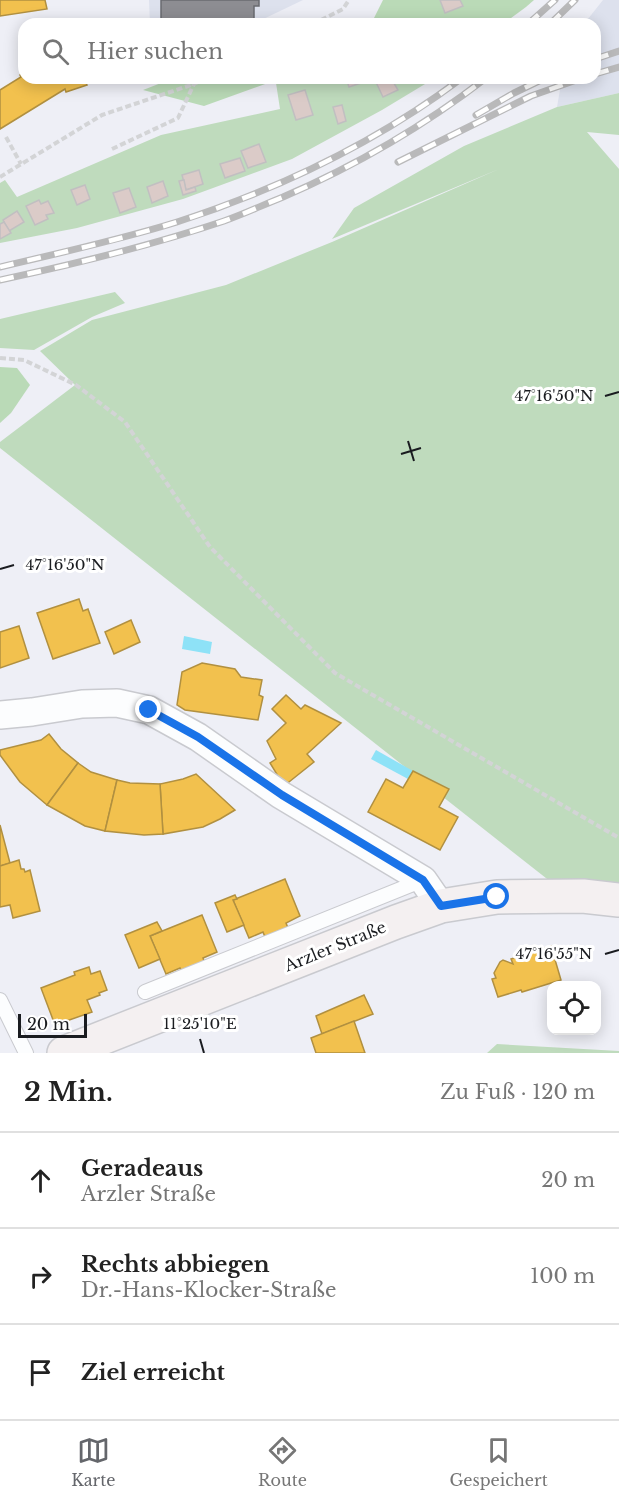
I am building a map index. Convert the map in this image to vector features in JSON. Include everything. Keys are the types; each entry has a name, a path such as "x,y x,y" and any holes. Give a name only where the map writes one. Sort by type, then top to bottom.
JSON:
{"main road":[{"name":"Arzler Straße","path":"64,1053 441,906 497,897 583,896 619,900"}],"street":[{"path":"0,715 82,704 117,703 149,710 198,737 282,795 423,880 441,906"}],"lane":[{"path":"145,992 423,880"},
{"path":"0,999 26,1053"}],"path":[{"path":"325,18 343,9 349,0"},
{"path":"112,149 178,118 194,84"},
{"path":"0,177 102,115 194,84"},
{"path":"6,137 21,164"},
{"path":"0,358 24,360 75,385 124,422 210,547 335,673 619,838"}],"shaded area":[{"path":"149,0 303,0 266,18 150,18"},
{"path":"603,0 619,0 619,93 557,107 561,84 601,84 601,18 589,18"}],"green space":[{"path":"383,0 534,0 511,18 374,18"},
{"path":"158,84 265,84 204,106 143,90"},
{"path":"276,84 425,84 292,159 183,199 77,228 0,243 0,183 5,180 17,197 161,135 280,109"},
{"path":"619,93 619,135 587,132 619,169 619,890 551,882 0,448 0,442 75,385 40,351 92,320 226,285 332,242 499,169 332,239 354,208 464,146 557,107"},
{"path":"115,292 125,303 92,317 34,350 0,348 0,319"},
{"path":"0,367 17,368 30,385 11,413 0,423"},
{"path":"497,1044 619,1051 619,1053 487,1053"}],"water":[{"path":"184,636 212,642 210,654 182,649"},
{"path":"376,750 413,771 408,779 371,759"}],"building: Wohnen":[{"path":"0,0 45,0 47,9 0,16"},
{"path":"18,79 18,84 87,85 66,92 65,89 0,129 0,90"},
{"path":"79,599 83,611 88,609 100,643 53,659 37,613"},
{"path":"131,620 140,642 114,654 105,632"},
{"path":"19,626 29,658 0,668 0,632"},
{"path":"202,663 235,669 241,677 262,680 259,695 263,697 258,720 185,710 177,705 182,672"},
{"path":"286,695 301,709 305,705 341,723 307,754 314,762 284,786 270,763 276,759 267,741 286,723 272,709"},
{"path":"49,734 61,749 78,763 47,805 20,782 0,755 0,750 41,740"},
{"path":"78,763 91,772 117,780 105,831 85,826 47,805"},
{"path":"413,771 449,789 439,807 458,817 440,850 368,812 386,779 403,788"},
{"path":"196,774 235,810 203,827 163,834 160,784"},
{"path":"117,780 160,784 163,834 144,835 105,831"},
{"path":"0,825 10,863 0,866"},
{"path":"19,860 21,869 25,872 30,870 40,911 13,918 10,905 0,907 0,866"},
{"path":"285,879 300,916 286,923 288,928 265,937 263,932 249,938 233,900"},
{"path":"235,895 237,899 233,900 244,925 227,932 215,903"},
{"path":"202,915 217,952 203,958 205,964 182,973 180,968 166,974 150,936"},
{"path":"157,922 162,931 150,936 160,959 139,968 125,935"},
{"path":"551,946 561,980 547,981 547,984 498,997 492,979 496,978 494,973 503,960 513,964 511,959"},
{"path":"89,967 91,974 100,971 107,990 87,1000 92,1012 55,1025 41,988"},
{"path":"364,995 373,1014 322,1034 316,1016"},
{"path":"354,1021 365,1053 316,1053 311,1038"}],"building: Industrie":[{"path":"161,0 259,0 259,6 254,6 254,18 161,18"}],"building: Sonstige":[{"path":"440,0 460,0 463,6 445,13"},
{"path":"377,84 394,84 398,90 383,97"},
{"path":"305,90 313,115 296,120 288,95"},
{"path":"342,105 346,121 338,124 333,107"},
{"path":"259,144 266,162 248,168 241,151"},
{"path":"240,158 245,171 225,178 220,164"},
{"path":"199,170 203,184 186,190 182,175"},
{"path":"184,180 186,190 195,187 196,191 183,195 179,181"},
{"path":"163,181 168,196 152,203 147,187"},
{"path":"85,185 90,199 77,205 71,190"},
{"path":"129,188 136,207 120,213 113,193"},
{"path":"39,200 41,204 48,201 54,213 46,215 48,219 35,225 26,206"},
{"path":"17,211 24,222 9,231 3,220"},
{"path":"4,222 11,233 0,239 0,224"}],"railway":[{"path":"535,18 555,0"},
{"path":"556,18 575,0"},
{"path":"601,57 619,51"},
{"path":"601,72 619,67"},
{"path":"0,267 155,229 253,195 326,162 361,143 396,123 454,84"},
{"path":"0,280 140,246 196,230 246,212 310,185 363,158 414,129 478,84"},
{"path":"476,115 533,84"},
{"path":"398,162 531,96 565,84"}],"route":[{"path":"149,710 198,737 282,795 423,880 441,906 497,897"}]}
